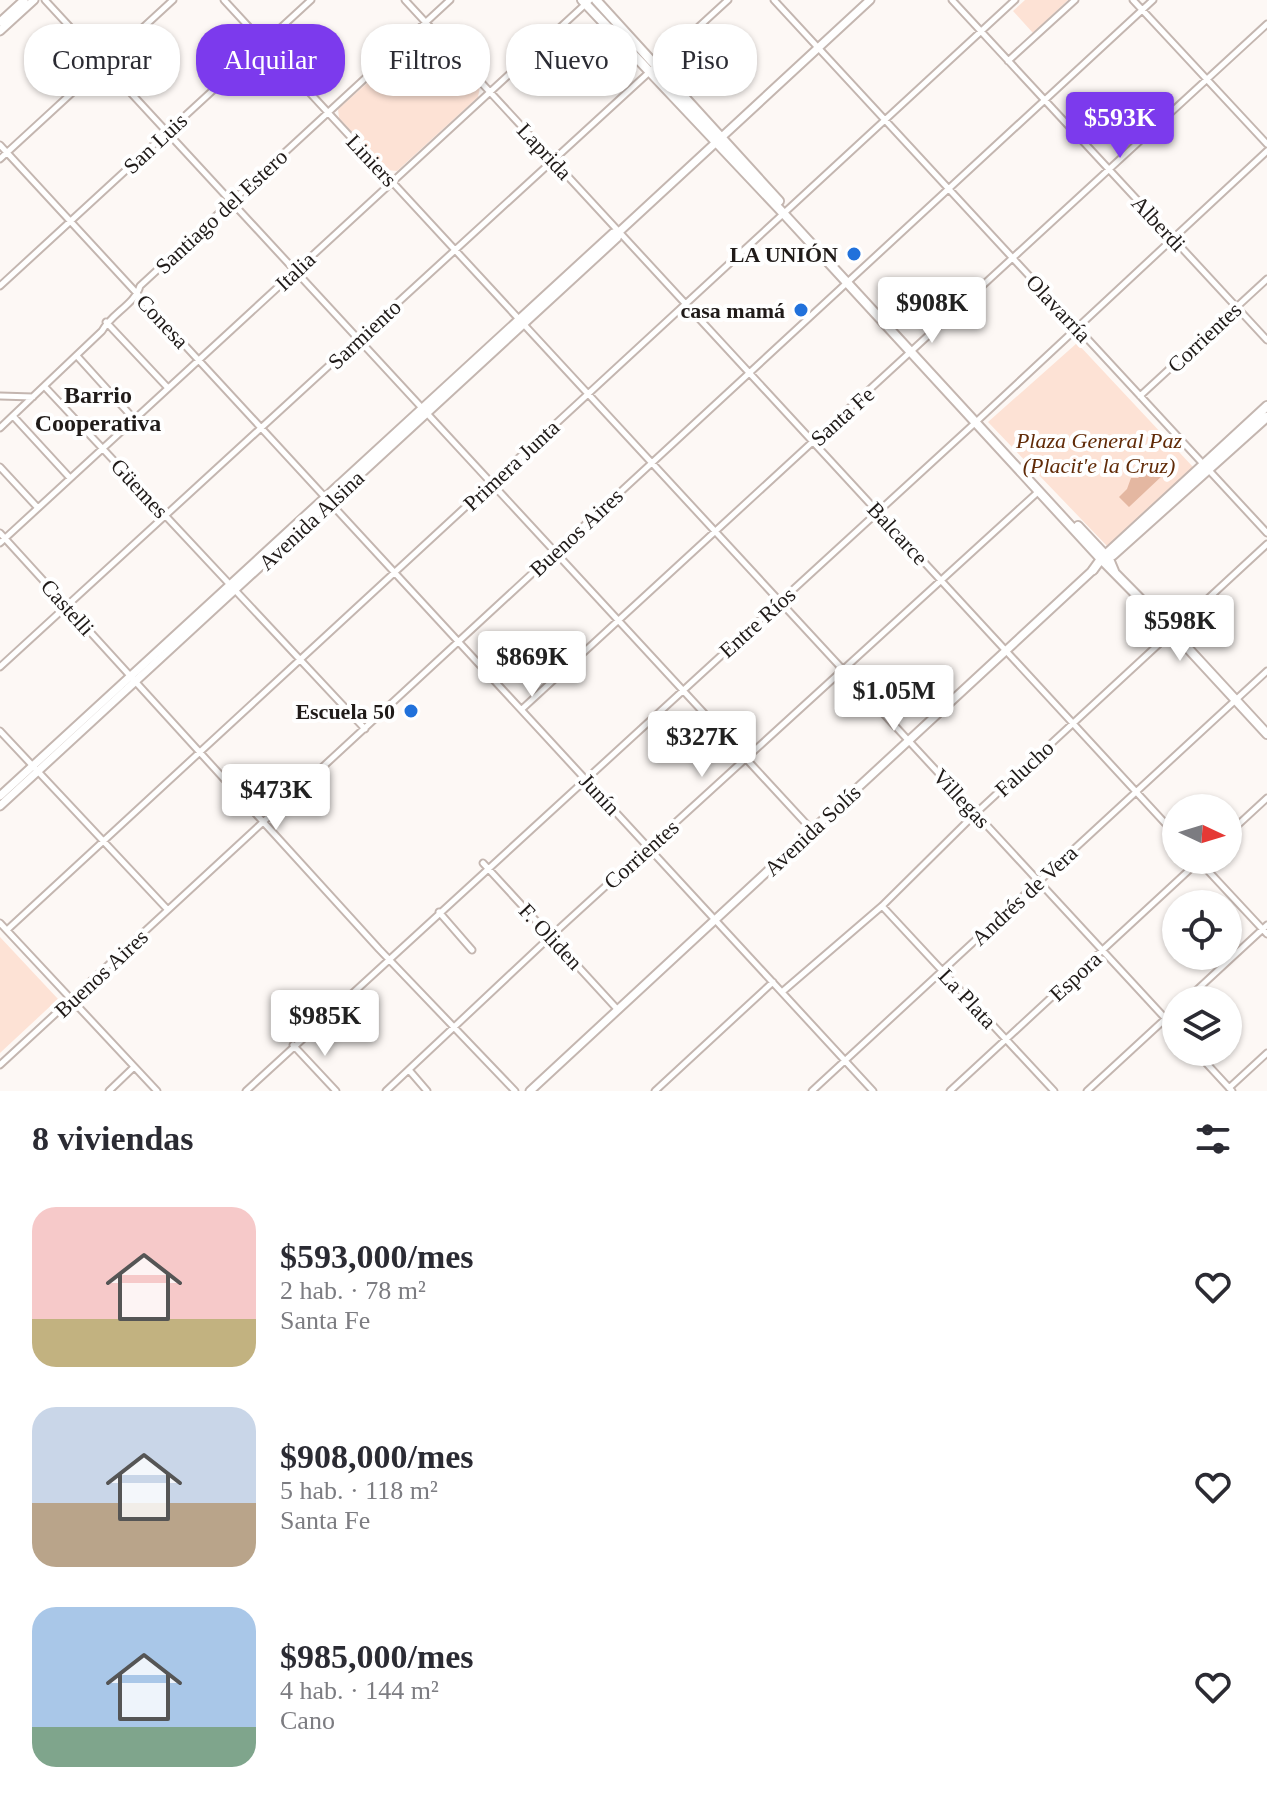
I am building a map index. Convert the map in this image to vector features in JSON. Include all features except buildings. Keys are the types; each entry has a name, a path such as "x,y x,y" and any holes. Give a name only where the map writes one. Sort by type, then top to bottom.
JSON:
{"main road":[{"path":"589,1 653,69"},
{"path":"678,96 1267,734"},
{"name":"Avenida Solís","path":"1206,468 1267,406"},
{"name":"Avenida Solís","path":"1093,570 1267,417"},
{"path":"977,421 1105,559"}],"street":[{"path":"0,22 24,0"},
{"path":"0,31 34,0"},
{"path":"45,0 67,24"},
{"path":"147,24 173,0"},
{"name":"Liniers","path":"224,0 246,24"},
{"name":"San Luis","path":"285,24 311,0"},
{"name":"Laprida","path":"405,0 426,22"},
{"name":"Santiago del Estero","path":"0,428 102,331 106,322 138,293 140,286 450,0"},
{"name":"Sarmiento","path":"702,24 728,0"},
{"name":"Olavarría","path":"774,0 1267,533"},
{"name":"Avenida Alsina","path":"0,806 35,769 617,238 620,231 870,0"},
{"name":"Alberdi","path":"952,0 1267,340"},
{"name":"Primera Junta","path":"7,930 1015,0"},
{"path":"1008,61 1075,0"},
{"path":"1133,0 1267,144"},
{"name":"Buenos Aires","path":"0,1065 1153,0"},
{"name":"Italia","path":"490,92 589,1"},
{"name":"Santa Fe","path":"522,709 1267,24"},
{"name":"Sarmiento","path":"0,667 653,69"},
{"name":"Laprida","path":"490,92 620,231"},
{"path":"0,159 68,96"},
{"path":"134,96 812,830"},
{"name":"San Luis","path":"0,286 206,96"},
{"name":"Liniers","path":"313,96 522,322"},
{"name":"Italia","path":"2,538 486,96"},
{"name":"Conesa","path":"0,145 329,499"},
{"name":"Entre Ríos","path":"247,1091 486,865 683,690 1267,151"},
{"name":"Balcarce","path":"620,231 1162,820"},
{"name":"Corrientes","path":"1140,396 1267,279"},
{"path":"106,322 168,388"},
{"name":"Villegas","path":"522,322 1162,1016"},
{"path":"77,356 134,419"},
{"name":"Güemes","path":"45,387 232,588"},
{"path":"0,396 34,397"},
{"path":"13,416 70,478"},
{"path":"0,467 38,508"},
{"name":"Corrientes","path":"386,1091 551,936 1040,491"},
{"name":"Junín","path":"329,499 873,1091"},
{"name":"Castelli","path":"2,538 515,1091"},
{"name":"Falucho","path":"782,992 882,906 976,813 1267,544"},
{"name":"Avenida Solís","path":"530,1091 1093,570"},
{"path":"232,588 365,729"},
{"name":"Andrés de Vera","path":"812,1091 1267,671"},
{"path":"0,731 168,910"},
{"name":"Avenida Alsina","path":"0,796 35,769"},
{"path":"1242,821 1267,798"},
{"name":"F. Oliden","path":"486,865 618,1010"},
{"name":"Espora","path":"950,1091 1184,874"},
{"path":"1202,986 1266,930 1212,874"},
{"name":"La Plata","path":"882,906 1054,1091"},
{"path":"439,912 472,950"},
{"path":"0,923 157,1091"},
{"path":"655,1091 773,982"},
{"path":"1087,1091 1162,1022"},
{"path":"293,1045 336,1091"},
{"path":"1209,1066 1230,1089 1267,1053"},
{"path":"109,1091 134,1067"},
{"path":"409,1070 427,1091"}],"green space":[{"path":"1025,0 1068,0 1033,33 1013,11"},
{"path":"361,88 361,96 478,96 397,171 387,170 339,118 338,109"},
{"name":"Plaza General Paz (Placit'e la Cruz)","path":"1077,343 1193,467 1107,546 988,422"},
{"path":"0,937 58,999 0,1053"}],"shaded area":[{"path":"1153,464 1163,475 1129,507 1119,497 1127,489 1131,478 1138,478"}],"place":[{"name":"LA UNIÓN","path":"854,254"},
{"name":"casa mamá","path":"801,310"},
{"name":"Escuela 50","path":"411,711"}],"district":[{"name":"Barrio Cooperativa","path":"98,409"}]}
